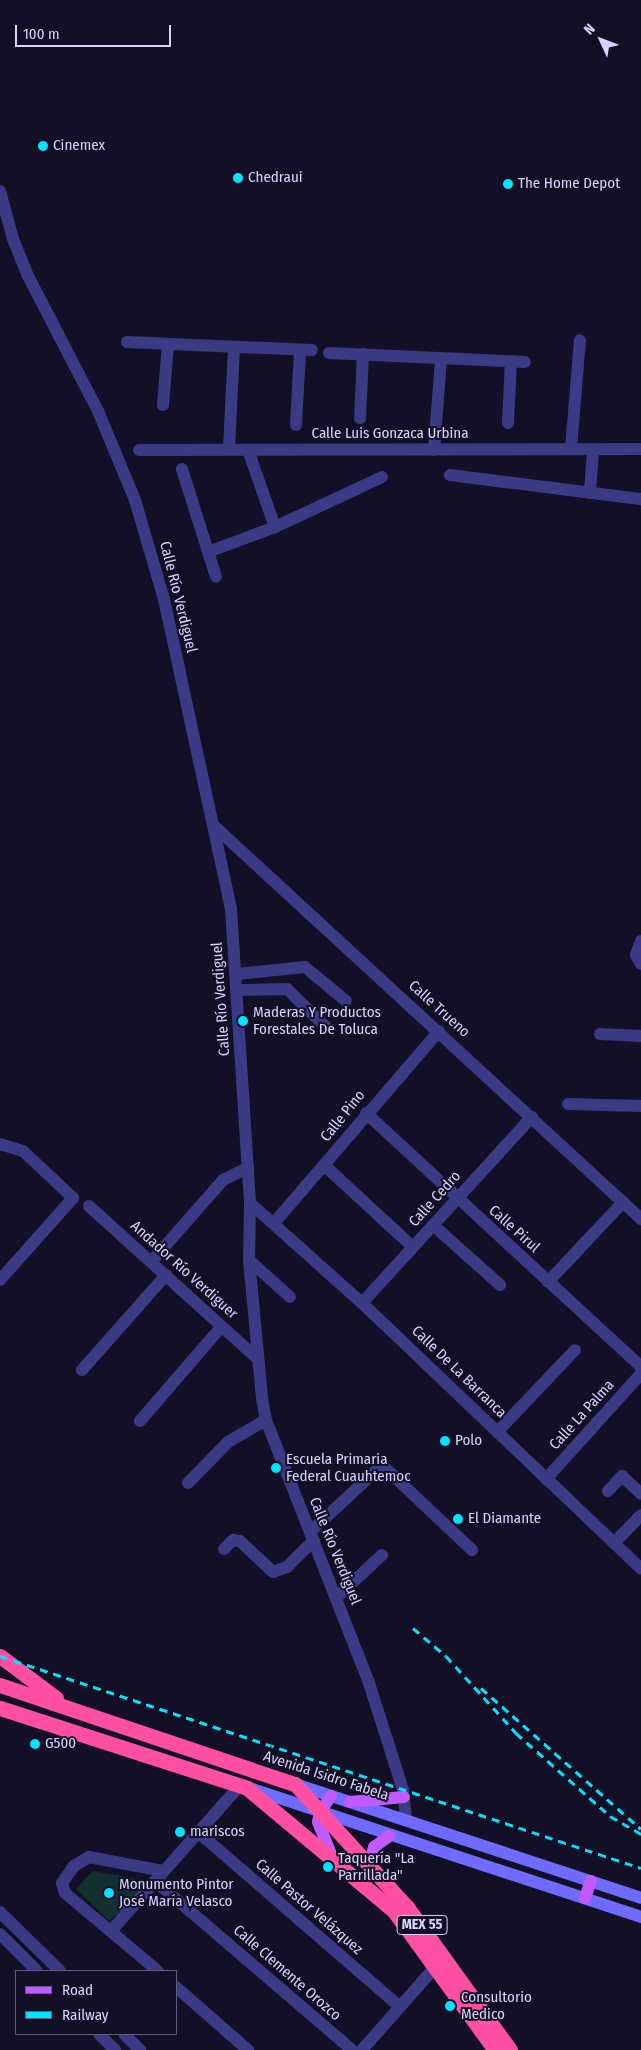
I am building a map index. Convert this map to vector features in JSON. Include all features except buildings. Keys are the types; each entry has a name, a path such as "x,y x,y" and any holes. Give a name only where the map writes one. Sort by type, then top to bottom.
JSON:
{"highway":[{"path":"0,1656 67,1707"},
{"name":"Avenida Isidro Fabela","path":"0,1685 295,1784"},
{"name":"MEX 55","path":"0,1708 244,1786 331,1855 394,1911 496,2050"},
{"path":"295,1784 320,1812"},
{"name":"MEX 55","path":"320,1812 419,1922 510,2050"}],"main road":[{"name":"Avenida Isidro Fabela","path":"295,1784 641,1898"},
{"name":"MEX 55","path":"244,1786 389,1836 641,1917"},
{"path":"331,1796 320,1812 320,1835 331,1855"},
{"path":"350,1802 404,1797"},
{"path":"369,1865 374,1847 389,1836"},
{"path":"585,1898 591,1881"}],"street":[{"name":"Calle Río Verdiguel","path":"0,191 13,239 27,274 98,411 135,500 164,599 231,909 250,1203 249,1260 258,1359 266,1420 368,1680 404,1797 406,1820"},
{"path":"571,449 580,340"},
{"path":"127,342 306,350 296,425"},
{"path":"163,405 168,344"},
{"path":"229,449 234,347"},
{"path":"329,352 525,362"},
{"path":"360,418 363,354"},
{"path":"434,450 441,358"},
{"path":"508,423 512,362"},
{"name":"Calle Luis Gonzaca Urbina","path":"138,450 641,449"},
{"path":"248,450 275,527"},
{"path":"590,493 593,450"},
{"path":"182,469 216,577"},
{"path":"450,475 641,499"},
{"path":"208,552 275,527 382,477"},
{"name":"Calle Trueno","path":"213,825 439,1031 641,1219"},
{"path":"641,942 636,955 641,964"},
{"path":"236,974 305,967 346,1001"},
{"path":"237,990 287,989 326,1027"},
{"name":"Calle Pino","path":"274,1224 366,1113 439,1031"},
{"path":"600,1034 641,1036"},
{"path":"568,1104 641,1106"},
{"name":"Calle Pirul","path":"366,1113 456,1199 641,1367"},
{"name":"Calle Cedro","path":"362,1302 532,1117"},
{"path":"0,1144 23,1151 72,1194 72,1202 0,1280"},
{"path":"324,1165 413,1247"},
{"path":"151,1262 223,1180 248,1168"},
{"path":"548,1282 622,1202"},
{"name":"Calle De La Barranca","path":"250,1203 362,1302 641,1568"},
{"name":"Andador Río Verdiguer","path":"88,1206 258,1359"},
{"path":"433,1225 500,1285"},
{"path":"249,1260 290,1297"},
{"path":"82,1370 166,1275"},
{"path":"140,1421 222,1326"},
{"path":"497,1432 575,1350"},
{"name":"Calle La Palma","path":"546,1479 641,1374"},
{"path":"188,1483 228,1442 266,1420"},
{"path":"224,1549 237,1540 273,1572 286,1567 312,1536 382,1465 472,1550"},
{"path":"608,1491 622,1476 641,1494"},
{"path":"614,1543 641,1515"},
{"path":"336,1598 382,1555"},
{"path":"111,1931 198,1832 244,1786"},
{"name":"Calle Pastor Velázquez","path":"198,1832 400,2007"},
{"path":"157,1970 62,1889 65,1877 74,1866 83,1860 97,1856 159,1876"},
{"name":"Calle Clemente Orozco","path":"159,1876 352,2050"},
{"path":"0,1912 59,1970"},
{"path":"0,1934 36,1970"},
{"path":"25,1959 37,1948"},
{"path":"362,2050 436,1966"},
{"path":"178,1990 248,2050"},
{"path":"100,2035 115,2050"},
{"path":"125,2035 140,2050"}],"green space":[{"path":"93,1871 145,1880 128,1905 109,1921 76,1889"}],"railway":[{"path":"413,1628 446,1656 516,1733 610,1816 641,1834"},
{"path":"0,1656 641,1868"},
{"path":"481,1688 641,1829"}],"place":[{"name":"Cinemex","path":"43,146"},
{"name":"Chedraui","path":"238,178"},
{"name":"The Home Depot","path":"508,184"},
{"name":"Maderas Y Productos Forestales De Toluca","path":"243,1021"},
{"name":"Polo","path":"445,1441"},
{"name":"Escuela Primaria Federal Cuauhtemoc","path":"276,1468"},
{"name":"El Diamante","path":"458,1519"},
{"name":"G500","path":"35,1744"},
{"name":"mariscos","path":"180,1832"},
{"name":"Taquería \"La Parrillada\"","path":"328,1867"},
{"name":"Monumento Pintor José María Velasco","path":"109,1893"},
{"name":"Consultorio Medico","path":"450,2006"}]}
